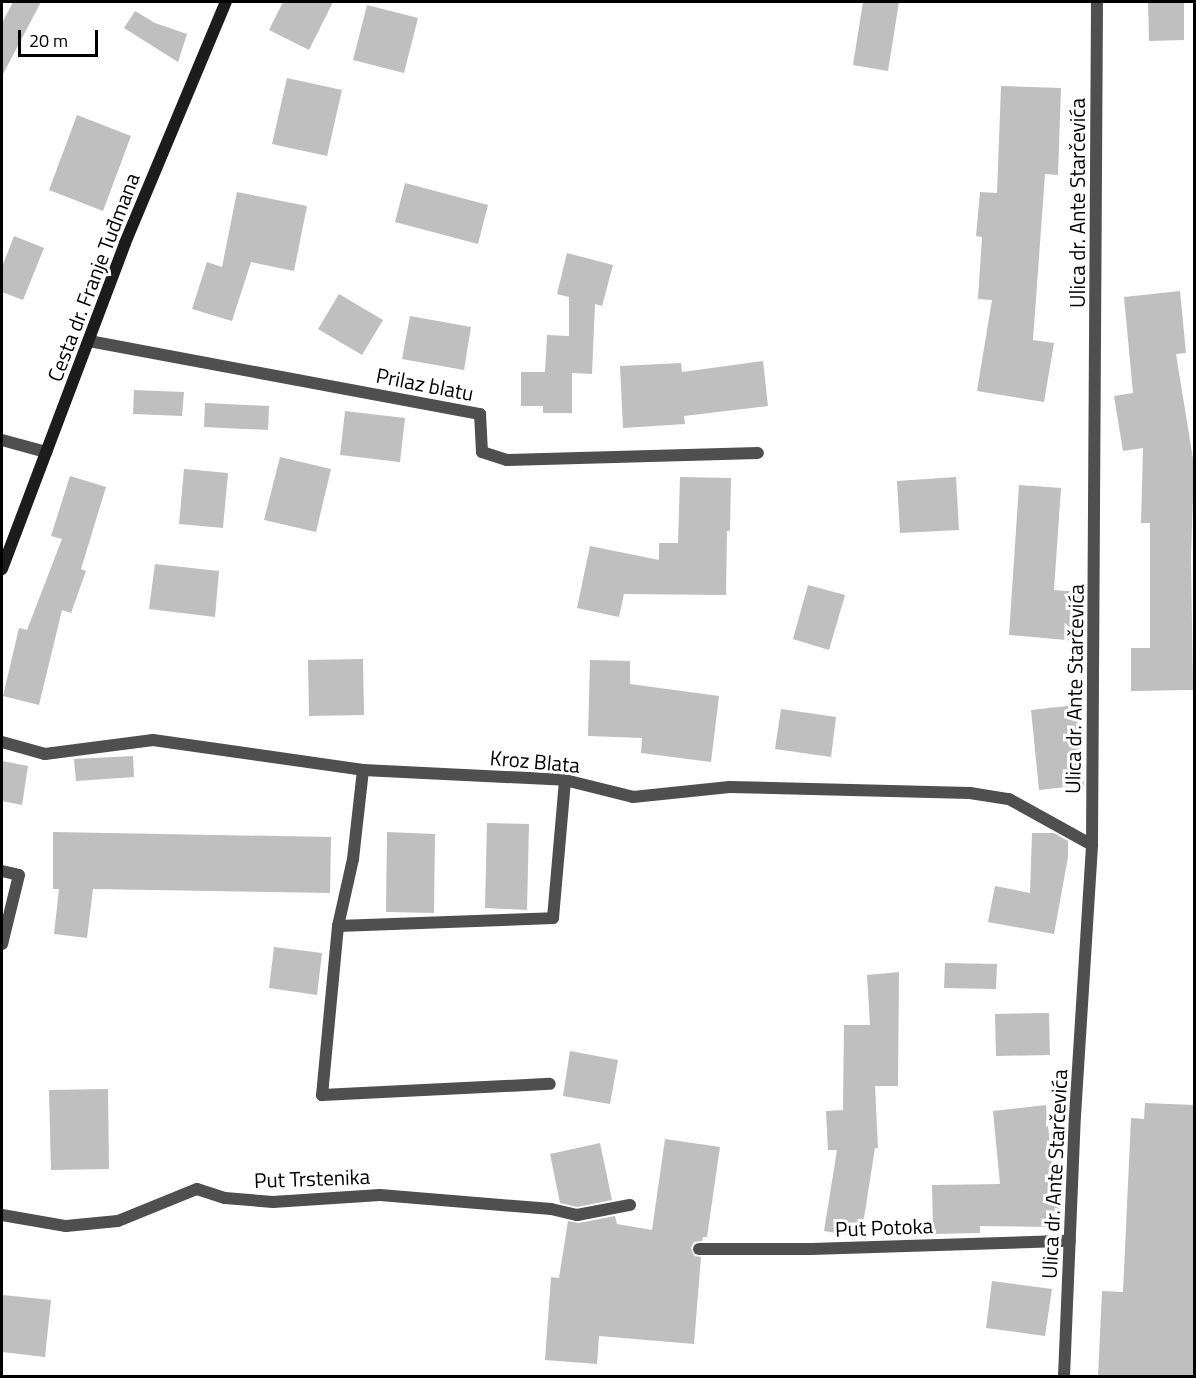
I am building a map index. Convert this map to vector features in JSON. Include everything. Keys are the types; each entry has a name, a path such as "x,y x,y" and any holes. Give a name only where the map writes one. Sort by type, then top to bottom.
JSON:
{"main road":[{"name":"Cesta dr. Franje Tuđmana","path":"2,569 125,243 226,2"}],"street":[{"name":"Ulica dr. Ante Starčevića","path":"1064,1377 1092,845 1097,2"},
{"name":"Prilaz blatu","path":"89,341 480,414 482,452 507,460 758,453"},
{"path":"2,440 46,452"},
{"name":"Kroz Blata","path":"2,742 45,754 153,741 363,770 565,780 633,797 729,787 970,793 1009,799 1092,845"},
{"path":"363,770 353,859 338,926 322,1095 550,1084"},
{"path":"338,926 553,918 565,780"},
{"path":"2,871 19,875 2,944"},
{"name":"Put Trstenika","path":"2,1215 66,1226 118,1221 197,1189 225,1198 273,1202 380,1196 550,1209 577,1215 630,1205"},
{"name":"Put Potoka","path":"699,1249 811,1249 1070,1240"}],"building":[{"path":"13,2 41,2 2,76 2,23"},
{"path":"283,2 333,2 309,50 269,30"},
{"path":"863,2 899,2 888,71 853,65"},
{"path":"1148,2 1184,2 1184,40 1149,41"},
{"path":"367,5 418,18 404,73 353,60"},
{"path":"135,11 155,23 187,34 178,62 124,28"},
{"path":"287,78 342,90 327,156 272,144"},
{"path":"1001,86 1061,88 1058,175 1045,174 1033,340 1054,343 1044,402 977,391 992,300 978,299 982,237 976,236 980,192 997,193"},
{"path":"77,115 131,136 103,211 49,190"},
{"path":"405,183 488,205 478,244 395,222"},
{"path":"237,192 307,206 294,271 251,262 232,321 192,309 207,262 222,267"},
{"path":"14,236 44,248 23,300 2,292 2,267"},
{"path":"567,253 613,265 602,306 595,304 592,374 572,373 572,413 543,413 543,406 521,406 521,372 545,372 547,335 569,336 569,297 557,294"},
{"path":"1180,291 1186,353 1176,354 1194,465 1191,558 1193,690 1131,691 1131,648 1150,648 1150,523 1141,523 1143,448 1123,451 1114,396 1133,393 1124,297"},
{"path":"339,294 383,320 362,355 318,329"},
{"path":"410,316 471,327 464,370 402,359"},
{"path":"763,361 768,406 684,416 685,424 623,428 620,366 681,363 682,372"},
{"path":"134,390 184,392 182,416 133,414"},
{"path":"205,403 269,406 268,430 204,427"},
{"path":"345,411 405,418 400,462 340,455"},
{"path":"280,457 331,469 316,532 264,520"},
{"path":"184,469 228,473 223,528 179,524"},
{"path":"70,476 106,487 81,569 86,571 71,613 62,610 39,705 3,696 19,628 27,630 62,539 51,536"},
{"path":"680,477 731,478 726,595 624,594 619,617 577,608 590,546 659,560 659,543 678,543"},
{"path":"956,477 959,530 900,533 897,481"},
{"path":"1019,485 1061,488 1054,590 1081,592 1077,641 1009,635"},
{"path":"155,564 219,571 215,617 149,609"},
{"path":"808,585 845,595 829,650 793,639"},
{"path":"363,659 364,715 309,716 308,660"},
{"path":"590,660 630,661 630,684 719,696 711,762 641,753 642,738 588,736"},
{"path":"1076,705 1084,785 1039,790 1031,710"},
{"path":"781,709 836,717 831,757 775,749"},
{"path":"133,756 134,777 76,781 74,759"},
{"path":"2,761 28,766 22,805 2,801"},
{"path":"487,823 529,824 527,910 485,908"},
{"path":"53,832 331,837 330,893 93,889 87,938 54,934 59,889 53,889"},
{"path":"387,832 435,834 434,913 386,912"},
{"path":"1032,833 1054,833 1068,841 1068,857 1054,934 988,922 995,886 1030,893"},
{"path":"274,947 322,953 317,995 269,988"},
{"path":"945,963 997,964 996,989 944,988"},
{"path":"899,972 898,1086 875,1086 878,1148 875,1148 861,1237 824,1231 837,1150 828,1150 826,1111 843,1110 844,1025 870,1025 867,975"},
{"path":"1049,1013 1050,1055 996,1056 995,1014"},
{"path":"570,1051 618,1060 610,1104 563,1096"},
{"path":"108,1089 109,1169 51,1170 49,1090"},
{"path":"1145,1103 1194,1105 1194,1377 1098,1377 1102,1291 1123,1292 1131,1118 1144,1119"},
{"path":"1046,1105 1055,1196 1061,1196 1060,1227 980,1226 980,1233 933,1234 932,1185 1000,1184 993,1111"},
{"path":"665,1139 720,1147 707,1237 703,1237 702,1241 694,1242 691,1248 694,1256 701,1257 694,1344 599,1336 597,1364 545,1360 551,1277 559,1278 568,1221 579,1223 615,1216 617,1224 652,1230"},
{"path":"600,1143 612,1200 577,1207 560,1203 550,1154"},
{"path":"992,1281 1052,1289 1045,1336 986,1328"},
{"path":"3,1295 51,1300 45,1357 2,1352"}]}
